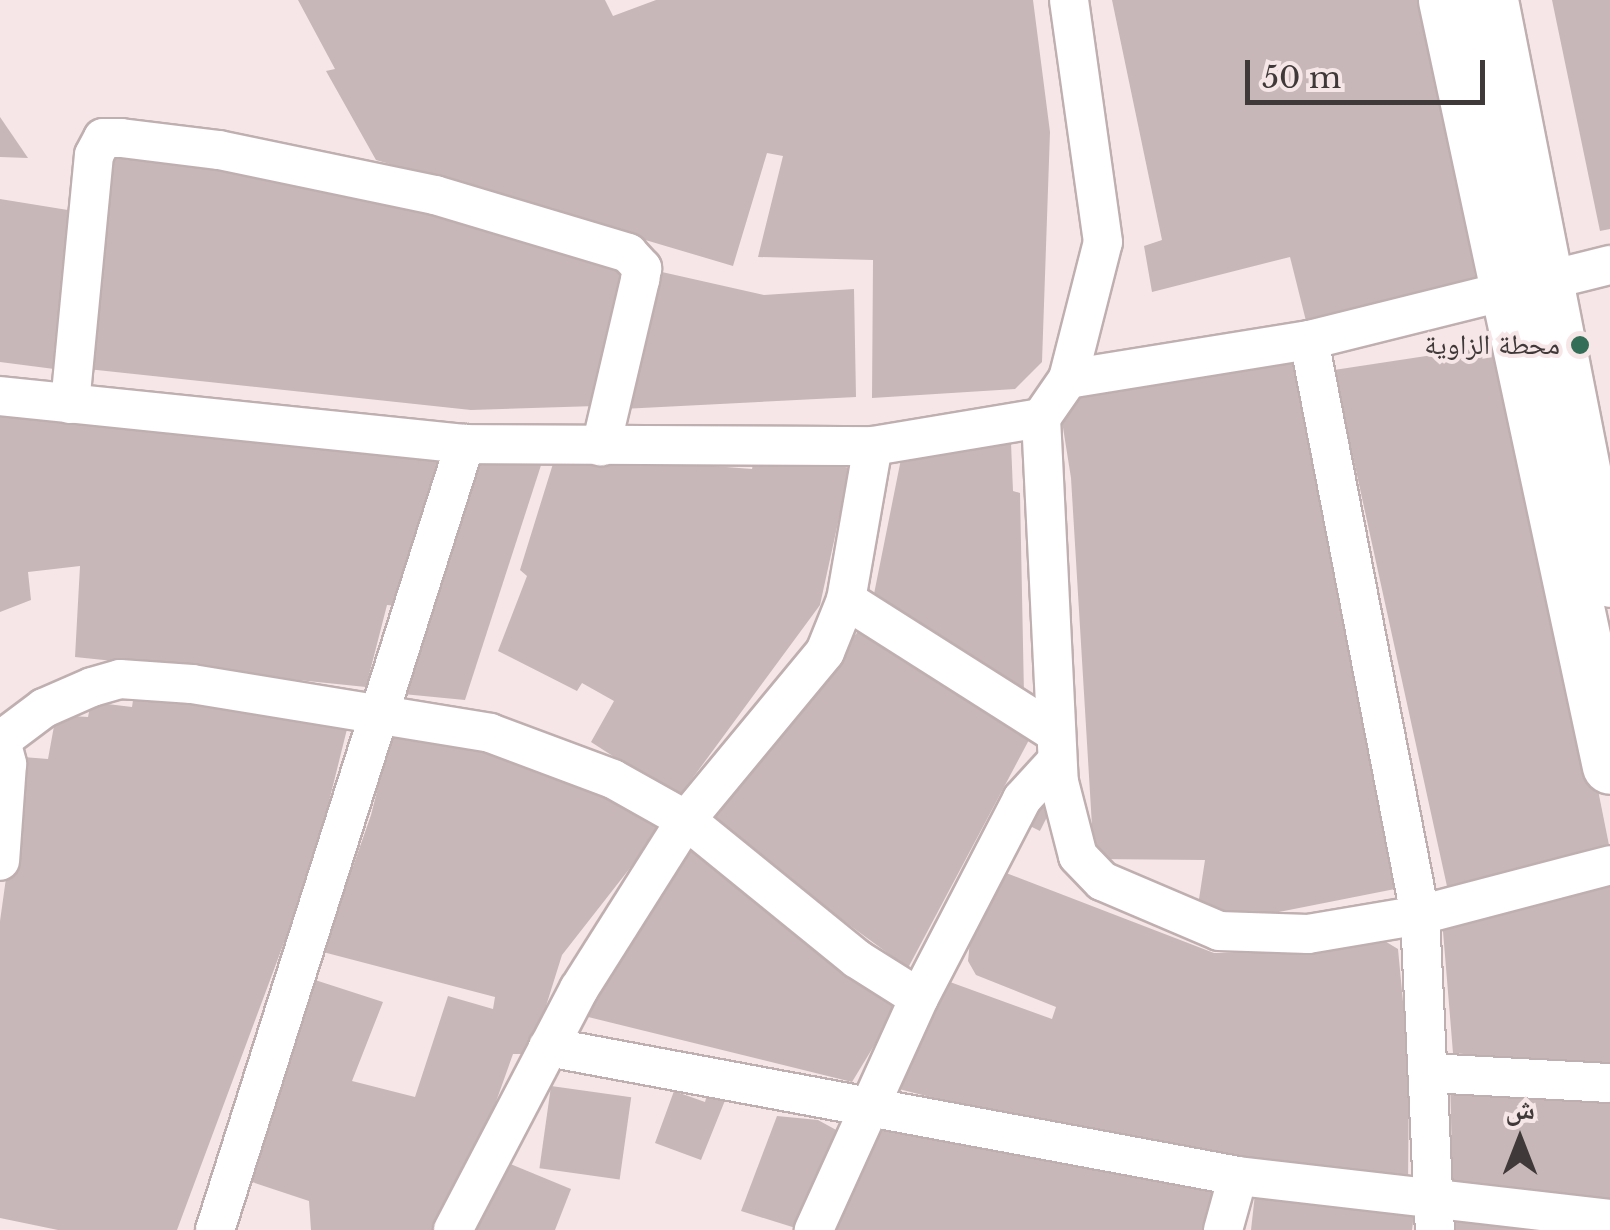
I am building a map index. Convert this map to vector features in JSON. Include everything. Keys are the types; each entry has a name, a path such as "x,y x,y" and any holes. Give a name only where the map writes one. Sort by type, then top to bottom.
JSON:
{"main road":[{"path":"1446,0 1610,579"},
{"path":"1490,0 1525,285 1610,766"}],"street":[{"path":"1070,0 1103,242 1068,379 1040,418 1055,747 1078,856 1102,881 1133,897 1219,930 1264,935 1420,915 1610,865"},
{"path":"70,404 94,155 103,138 121,138 218,150 435,195 628,253 642,268 601,446"},
{"path":"1068,379 1309,340 1610,265"},
{"path":"1309,340 1420,915 1436,1215"},
{"path":"0,396 465,444 873,446 1040,418"},
{"path":"215,1230 384,714 465,444"},
{"path":"453,1230 548,1047 686,820 826,652 846,600 873,446"},
{"path":"846,600 1055,747"},
{"path":"0,861 2,737 44,708 120,679 384,714 490,733 613,779 686,820 857,959 919,998"},
{"path":"814,1230 866,1105 919,998 1022,799 1055,747"},
{"path":"548,1047 1436,1215 1610,1219"},
{"path":"1430,1073 1610,1084"},
{"path":"1223,1230 1238,1176"}],"building":[{"path":"298,0 605,0 613,16 656,0 1033,0 1050,132 1042,362 1015,389 872,398 873,260 758,257 783,156 767,153 733,266 376,160 326,71 335,69"},
{"path":"1112,0 1422,0 1478,291 1307,325 1290,257 1152,292 1144,246 1162,240"},
{"path":"1552,0 1610,0 1610,229 1600,231"},
{"path":"0,117 28,158 0,157"},
{"path":"102,142 211,159 633,263 596,406 471,410 78,368"},
{"path":"0,199 74,211 62,370 0,362"},
{"path":"653,270 764,295 854,289 856,397 622,409"},
{"path":"1492,346 1563,615 1610,850 1450,900 1334,370"},
{"path":"1305,360 1400,888 1249,918 1197,912 1205,860 1094,859 1071,478 1058,396"},
{"path":"0,399 442,451 399,606 387,605 366,687 75,657 80,566 28,572 31,600 0,612"},
{"path":"1011,443 1013,491 1020,493 1024,695 871,609 902,454"},
{"path":"756,449 850,468 820,605 678,798 591,742 614,701 582,683 577,691 498,651 527,576 520,570 556,454 752,469"},
{"path":"473,452 544,456 465,700 403,694"},
{"path":"861,628 1030,738 908,968 702,817"},
{"path":"135,687 350,717 314,862 177,1230 58,1230 0,1218 0,921 23,757 48,759 56,715 88,717 91,702 132,707"},
{"path":"393,727 561,772 666,822 562,955 531,1054 513,1054 477,1155 434,1230 311,1230 309,1201 243,1179 293,1054 312,979 383,1002 352,1081 415,1097 448,996 493,1009 495,997 323,952 371,815"},
{"path":"1033,796 1053,806 1040,831 1020,821"},
{"path":"690,838 903,998 852,1082 576,1014"},
{"path":"1006,873 1214,953 1311,953 1383,940 1398,949 1409,1065 1408,1187 985,1111 895,1088 950,982 1052,1019 1056,1007 976,975 968,961 970,941"},
{"path":"1610,884 1610,1073 1593,1066 1453,1053 1442,919"},
{"path":"1450,1077 1610,1095 1610,1216 1453,1199"},
{"path":"551,1086 631,1097 620,1179 539,1168"},
{"path":"674,1091 705,1102 708,1091 726,1098 701,1160 655,1143"},
{"path":"777,1116 818,1120 838,1131 802,1230 741,1211"},
{"path":"867,1116 1218,1189 1206,1230 820,1230"},
{"path":"501,1160 571,1189 555,1230 473,1230"},
{"path":"1256,1185 1415,1205 1412,1230 1251,1230"},
{"path":"1450,1210 1610,1230 1449,1230"}],"place":[{"name":"محطة الزاوية","path":"1580,345"}]}
